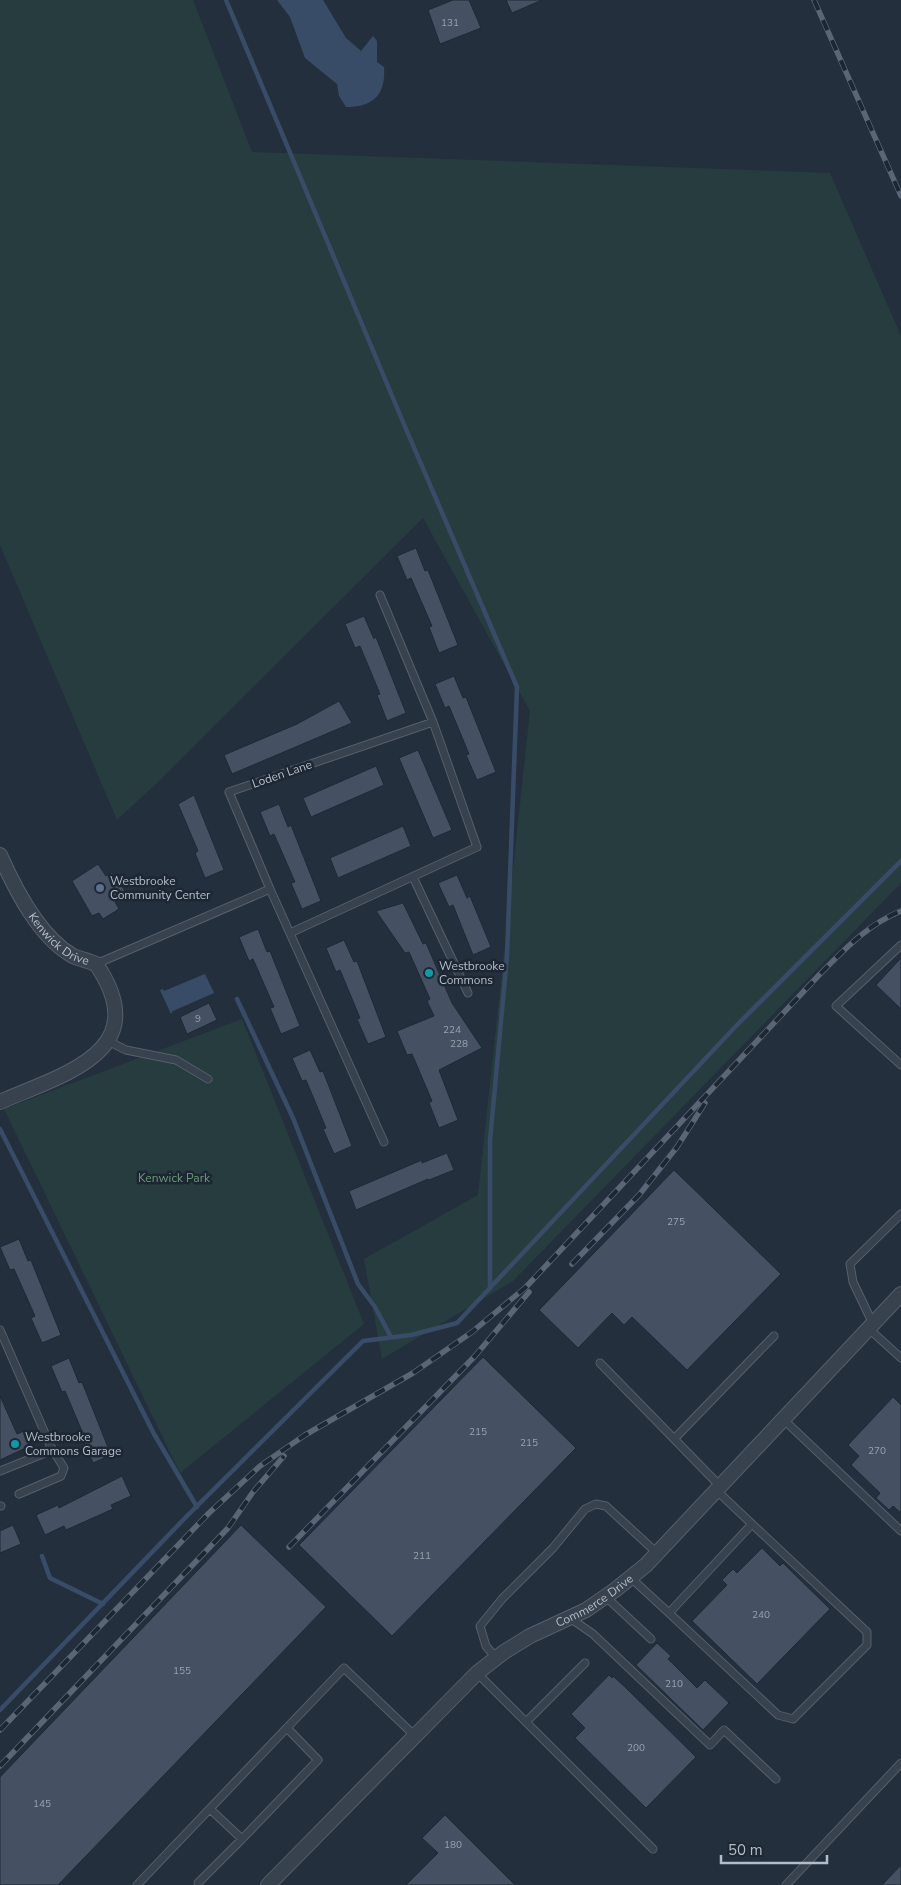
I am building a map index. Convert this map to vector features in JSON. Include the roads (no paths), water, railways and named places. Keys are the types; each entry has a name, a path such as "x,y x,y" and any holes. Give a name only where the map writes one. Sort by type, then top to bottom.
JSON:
{"street":[{"name":"Kenwick Drive","path":"0,855 22,901 39,924 73,956 96,964 102,974 113,1004 114,1018 112,1034 96,1056 82,1066 0,1102"},
{"name":"Commerce Drive","path":"268,1885 477,1673 530,1636 570,1618 606,1597 631,1578 901,1294"}],"lane":[{"path":"290,933 477,847 433,722 380,595"},
{"name":"Loden Lane","path":"384,1142 270,889 229,792 433,722"},
{"path":"413,876 468,993"},
{"path":"96,964 270,889"},
{"path":"901,945 836,1006 901,1065"},
{"path":"108,1041 126,1050 176,1060 208,1079"},
{"path":"901,1214 850,1264 853,1282 871,1326 901,1358"},
{"path":"0,1330 51,1447 64,1468 61,1476 19,1494"},
{"path":"675,1438 774,1336"},
{"path":"600,1363 675,1438 752,1524 867,1632 867,1645 793,1720 778,1715 631,1578"},
{"path":"783,1419 901,1530"},
{"path":"0,1471 45,1454 51,1447"},
{"path":"496,1658 486,1646 480,1626 502,1599 553,1548 585,1508 596,1504 606,1506 657,1552"},
{"path":"669,1613 752,1524"},
{"path":"606,1597 651,1639"},
{"path":"570,1618 593,1634 710,1745 724,1730 776,1779"},
{"path":"526,1722 585,1663"},
{"path":"136,1885 344,1668 414,1735"},
{"path":"477,1673 653,1849"},
{"path":"198,1883 318,1760 286,1728"},
{"path":"786,1885 901,1763"},
{"path":"210,1808 242,1839"}],"water":[{"path":"277,0 323,0 346,38 361,51 373,36 377,41 377,62 384,67 383,85 376,98 364,105 346,107 339,96 337,84 305,58 290,17"},
{"path":"205,974 214,993 173,1011 171,1014 160,990 163,989 164,991"}],"waterway":[{"path":"226,0 403,422 517,687 507,956 490,1141 490,1288"},
{"path":"0,1710 185,1518 363,1341 411,1335 457,1323 736,1026 901,861"},
{"path":"237,999 293,1118 358,1284 375,1307 391,1337"},
{"path":"0,1129 154,1434 197,1507"},
{"path":"42,1556 50,1578 103,1604"}],"railway":[{"path":"814,0 901,196"},
{"path":"0,1730 209,1513 260,1466 305,1435 413,1373 472,1332 526,1287 829,965 867,930 901,911"},
{"path":"572,1264 639,1195 677,1147 705,1103"},
{"path":"289,1547 475,1356 529,1292"},
{"path":"0,1766 228,1528 253,1492 284,1456"}],"place":[{"name":"Westbrooke Community Center","path":"100,888"},
{"name":"Westbrooke Commons","path":"429,973"},
{"name":"Westbrooke Commons Garage","path":"15,1444"}],"park label":[{"name":"Kenwick Park","path":"174,1178"}]}
